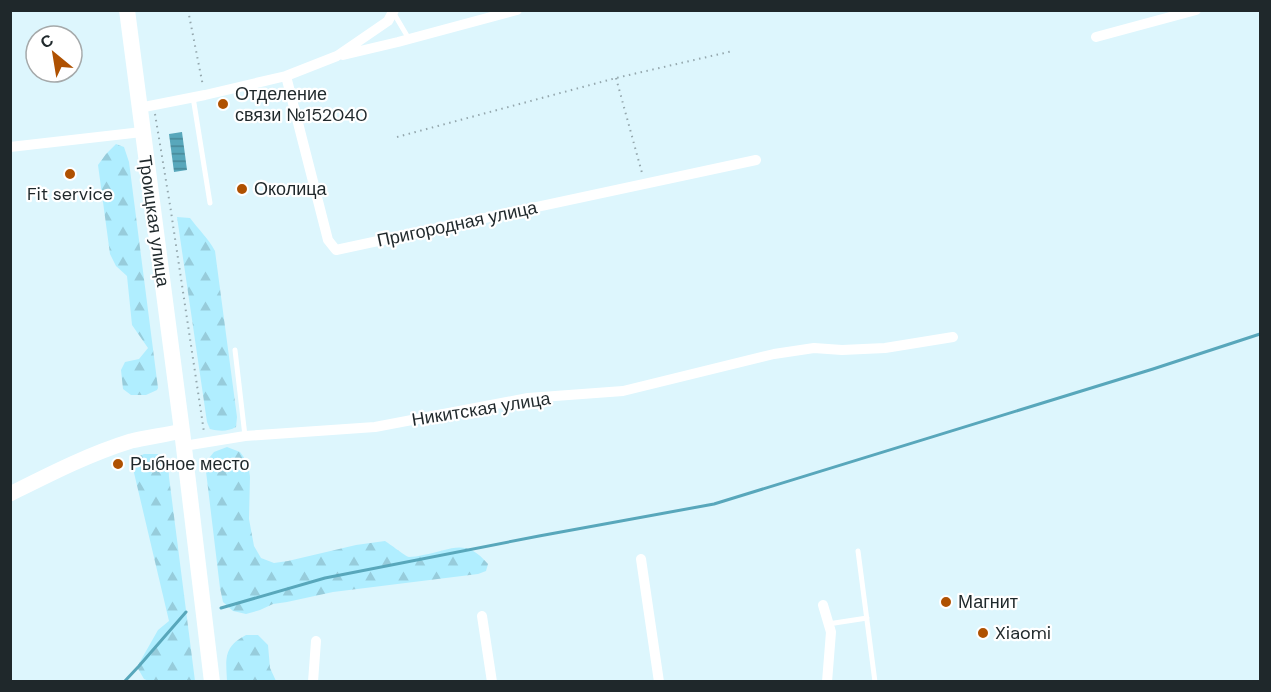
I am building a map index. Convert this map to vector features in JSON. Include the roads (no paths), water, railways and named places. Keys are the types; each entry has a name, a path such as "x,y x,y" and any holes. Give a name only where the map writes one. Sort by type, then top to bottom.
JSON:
{"main road":[{"name":"Троицкая улица","path":"127,10 146,106 142,132 183,439 212,681"}],"street":[{"path":"146,106 286,76 337,56 517,10"},
{"path":"1096,37 1196,10"},
{"path":"337,56 387,21 393,11"},
{"name":"Пригородная улица","path":"286,76 328,240 336,250 756,160"},
{"path":"10,147 142,132"},
{"name":"Никитская улица","path":"183,439 205,442 244,436 375,427 528,398 623,391 774,354 814,348 842,350 885,348 953,337"},
{"path":"10,494 56,470 133,441 183,439"},
{"path":"641,559 659,681"},
{"path":"823,605 831,632 828,681"},
{"path":"482,616 492,681"},
{"path":"313,681 316,641"}],"lane":[{"path":"393,11 410,39"},
{"path":"193,97 210,203"},
{"path":"235,350 244,436"},
{"path":"858,551 875,681"},
{"path":"828,624 867,618"}],"waterway":[{"path":"221,608 325,578 714,504 1260,334"},
{"path":"124,682 186,612"}],"place":[{"name":"Отделение связи №152040","path":"223,104"},
{"name":"Fit service","path":"70,174"},
{"name":"Околица","path":"242,189"},
{"name":"Рыбное место","path":"118,464"},
{"name":"Магнит","path":"946,602"},
{"name":"Xiaomi","path":"983,633"}]}
